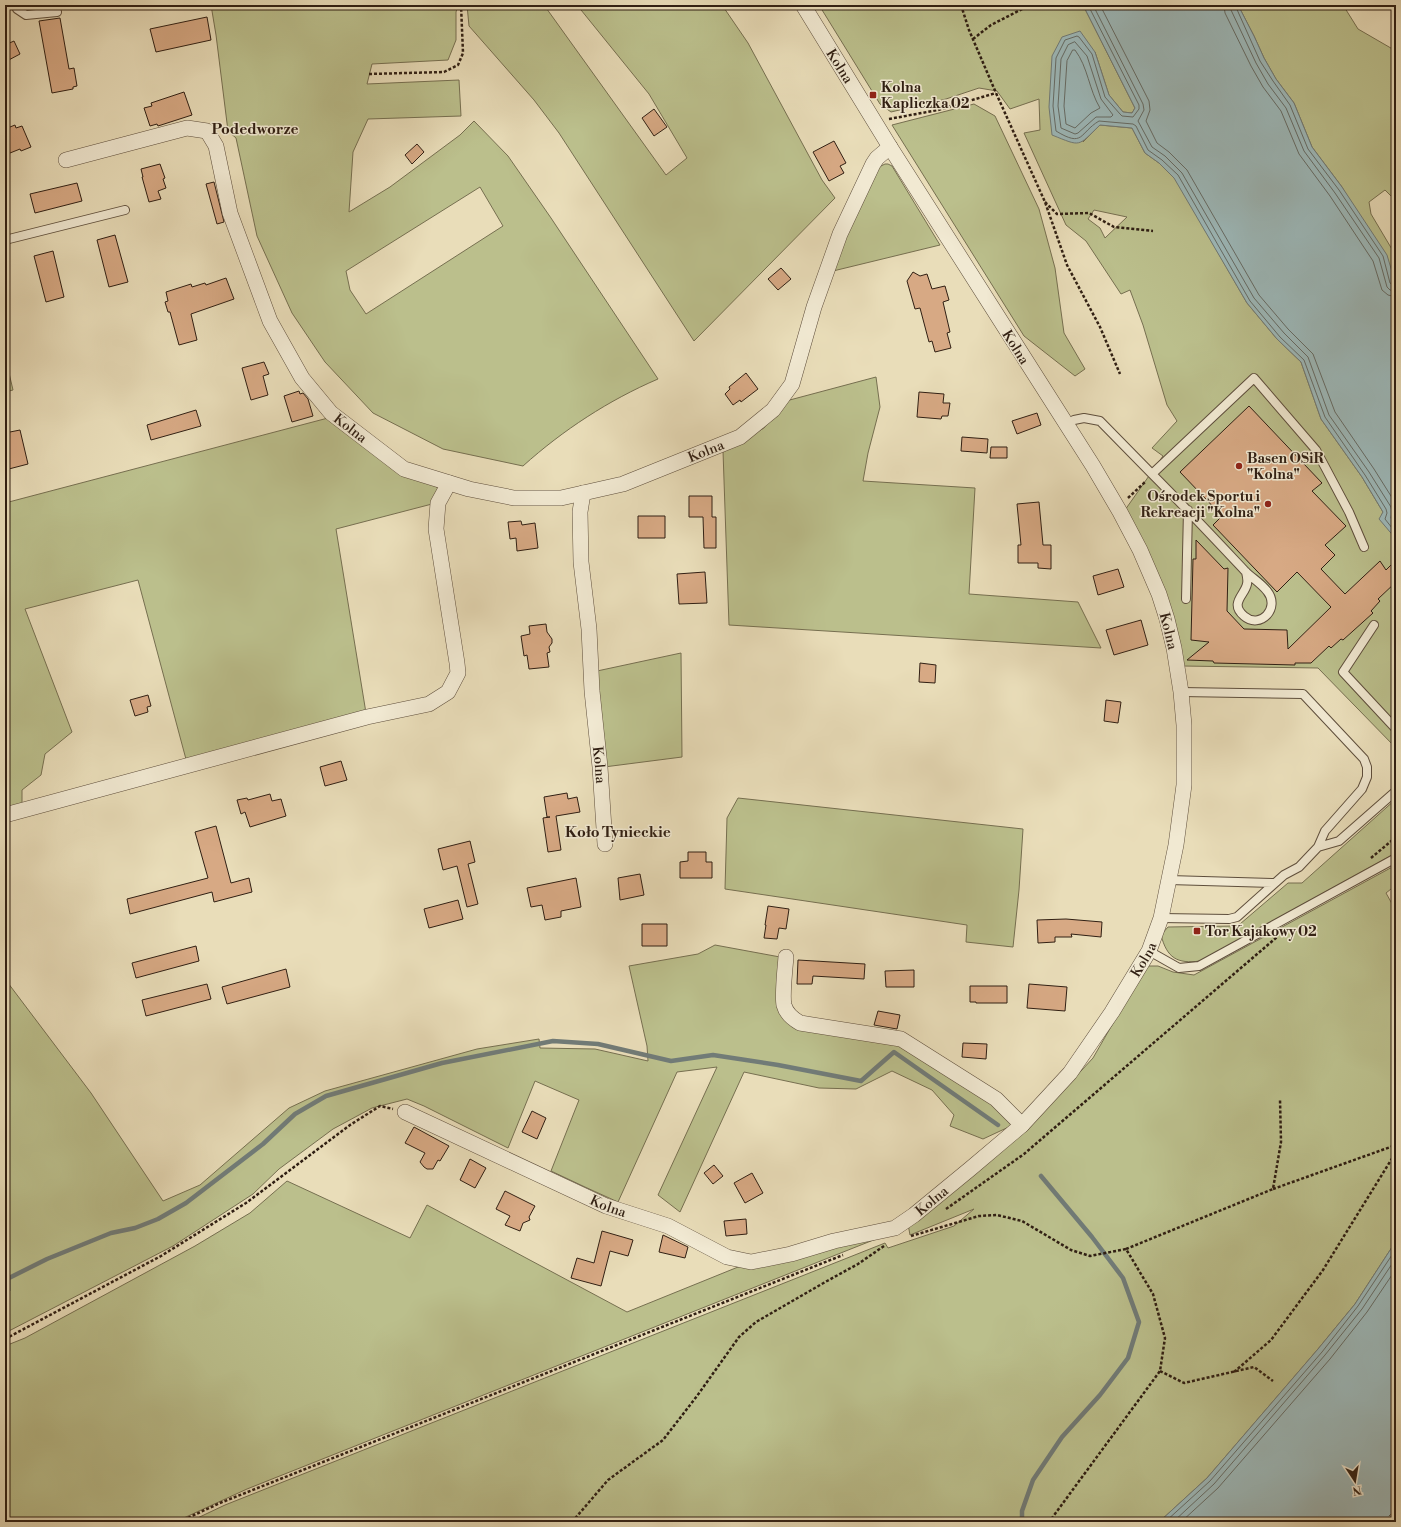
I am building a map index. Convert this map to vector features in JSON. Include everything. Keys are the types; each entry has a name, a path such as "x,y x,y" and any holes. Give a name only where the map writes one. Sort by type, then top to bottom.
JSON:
{"street":[{"name":"Kolna","path":"405,1112 606,1206 668,1226 727,1257 751,1262 790,1254 834,1241 895,1228 914,1215 1022,1125 1070,1073 1112,1012 1149,951 1161,918 1176,845 1184,785 1184,740 1181,692 1174,648 1159,594 1140,550 1118,508 890,147 803,5"},
{"name":"Kolna","path":"66,160 187,128 207,131 216,146 230,213 270,321 302,378 331,413 404,469 468,489 514,498 561,498 623,484 740,437 773,410 792,384 814,306 840,234 873,164 877,158 890,147"},
{"path":"5,815 367,717 429,704 448,692 458,673 436,529 438,503 448,483"},
{"name":"Kolna","path":"583,493 580,512 581,562 589,629 592,691 600,767 605,844"},
{"path":"786,957 783,1004 787,1012 796,1021 800,1023 901,1039 996,1099 1022,1125"}],"lane":[{"path":"16,5 17,9 26,15 57,12"},
{"path":"5,240 125,210"},
{"path":"1152,474 1254,378 1316,450 1349,512 1364,547"},
{"path":"1065,424 1084,418 1100,421 1188,510 1246,572 1267,590 1272,604 1270,612 1261,619 1254,620 1248,618 1243,615 1239,608 1238,602 1240,594 1247,584 1246,572"},
{"path":"1186,600 1188,510"},
{"path":"1374,625 1343,672 1396,729"},
{"path":"1161,918 1229,919 1237,917 1274,883 1284,875 1299,867 1318,847 1325,831 1362,789 1367,777 1367,767 1360,753 1304,694 1181,692"},
{"path":"1318,847 1339,840 1396,792"},
{"path":"1149,951 1179,968 1200,966 1396,858"},
{"path":"1169,880 1274,883"}],"path":[{"path":"369,74 444,72 458,65 463,53 461,5"},
{"path":"961,5 973,40 1045,202 1067,265 1100,326 1120,374"},
{"path":"973,40 991,25 1030,5"},
{"path":"877,125 892,118 938,110 996,93"},
{"path":"1045,202 1057,214 1089,214 1114,226 1153,231"},
{"path":"1118,508 1152,474"},
{"path":"944,1210 1024,1154 1282,933"},
{"path":"1273,1188 1281,1142 1280,1099"},
{"path":"5,1339 161,1256 239,1207 350,1125 380,1106 405,1112"},
{"path":"906,1237 979,1216 997,1215 1022,1221 1071,1250 1090,1256 1126,1249 1273,1188 1396,1145"},
{"path":"1234,1372 1270,1340 1323,1270 1396,1152"},
{"path":"572,1522 608,1480 662,1440 697,1396 739,1337 756,1322 858,1264 889,1242"},
{"path":"1052,1518 1160,1371 1165,1338 1153,1294 1126,1249"},
{"path":"179,1522 220,1503 845,1254"},
{"path":"1160,1371 1184,1384 1254,1367 1273,1381"}],"green space":[{"path":"211,5 458,5 456,12 456,40 448,60 372,64 367,84 459,80 461,116 368,119 353,152 349,212 390,187 460,135 474,121 508,156 658,379 604,406 570,428 523,466 443,449 373,413 325,362 292,313 257,236 236,138 228,131","holes":["480,187 503,226 366,314 350,290 346,271"]},
{"path":"467,5 544,5 666,175 687,158 649,94 577,5 722,5 748,43 822,180 835,198 694,341 559,133 534,100 469,26"},
{"path":"819,5 1083,5 1135,108 1132,113 1123,112 1109,95 1095,52 1083,142 1100,125 1132,128 1145,153 1159,163 1175,178 1247,303 1277,339 1301,362 1321,419 1362,477 1383,512 1380,519 1396,539 1396,748 1318,668 1182,666 1125,510 1163,456 1152,448 1177,421 1167,405 1143,325 1130,290 1121,294 1086,241 1066,225 1024,133 1040,130 1039,99 1010,109 997,91 979,88 946,99 891,112 880,104","holes":["1094,210 1127,217 1105,238 1100,228 1088,219"]},
{"path":"1238,5 1343,5 1358,29 1396,51 1396,194 1392,197 1385,190 1369,202 1371,214 1396,256 1396,285 1342,187 1312,147 1294,103 1276,79 1264,58"},
{"path":"974,104 995,116 1039,209 1055,268 1064,333 1085,369 1075,376 1024,336 892,125"},
{"path":"885,164 892,166 940,245 833,271 852,220 879,167"},
{"path":"5,356 13,390 5,392"},
{"path":"876,377 880,407 868,453 863,481 975,488 969,594 1078,602 1101,648 729,625 723,451 764,428 786,401"},
{"path":"328,418 351,435 438,488 432,504 336,529 366,713 187,763 138,580 25,609 72,732 45,754 41,775 22,790 22,805 5,810 5,503"},
{"path":"681,653 682,757 604,767 597,671"},
{"path":"738,798 1023,829 1013,947 966,942 967,925 725,889 727,818"},
{"path":"1396,799 1396,853 1200,961 1192,962 1179,960 1174,958 1166,949 1161,935 1168,927 1233,926 1240,924 1288,883 1302,883"},
{"path":"1396,865 1396,885 1386,893 1396,911 1396,1241 1355,1304 1318,1349 1207,1478 1159,1522 189,1522 225,1505 885,1243 888,1248 954,1226 974,1209 910,1235 908,1224 1034,1122 1093,1058 1146,966 1158,966 1173,972 1194,975"},
{"path":"715,945 780,957 779,1010 898,1044 988,1098 1013,1125 983,1139 950,1126 954,1115 932,1090 892,1071 856,1089 819,1088 744,1072 680,1212 658,1195 717,1067 677,1072 618,1202 551,1171 579,1100 535,1081 508,1148 407,1099 372,1108 333,1129 279,1169 253,1194 173,1246 5,1333 5,979 91,1093 163,1201 200,1185 289,1108 325,1091 477,1049 539,1039 540,1048 595,1049 648,1061 647,1046 629,966 698,954"},
{"path":"287,1181 410,1238 427,1205 627,1312 743,1265 886,1235 247,1489 175,1522 5,1522 5,1346 25,1338 195,1246 250,1213"}],"water":[{"path":"1083,5 1238,5 1276,79 1294,103 1312,147 1342,187 1387,255 1396,285 1396,539 1379,519 1383,512 1362,477 1321,419 1301,362 1277,339 1247,303 1174,178 1159,163 1145,153 1132,128 1100,125 1087,138 1079,143 1069,142 1052,135 1049,107 1052,56 1062,37 1080,31 1095,52 1109,95 1123,112 1132,113 1135,108"},
{"path":"1396,1241 1396,1522 1159,1522 1207,1478 1318,1349 1355,1304"},
{"path":"5,1273 10,1278 10,1291 5,1295"}],"building":[{"path":"207,17 211,40 156,52 150,29"},
{"path":"60,18 69,69 74,68 77,86 73,87 73,89 52,93 39,21"},
{"path":"14,41 20,54 5,62 5,45"},
{"path":"184,92 192,115 158,126 157,124 150,126 144,108 152,106 151,103"},
{"path":"654,109 667,127 654,136 642,118"},
{"path":"15,125 16,128 22,126 31,147 21,151 20,149 5,155 5,129"},
{"path":"834,141 846,163 840,166 844,173 829,181 813,152"},
{"path":"417,144 424,152 412,164 405,155"},
{"path":"160,164 165,178 163,179 166,188 158,191 161,199 149,202 141,169"},
{"path":"214,182 224,222 217,224 206,184"},
{"path":"77,183 82,201 35,213 30,194"},
{"path":"115,235 128,282 109,287 97,240"},
{"path":"53,251 64,297 46,302 34,256"},
{"path":"781,268 791,279 778,290 768,279"},
{"path":"913,272 920,276 927,274 932,289 945,286 949,300 943,302 950,332 947,333 951,348 935,352 932,341 929,342 920,308 915,309 907,281"},
{"path":"226,278 234,299 191,314 197,340 179,345 170,312 168,312 165,302 168,301 166,292 191,284 192,287 205,283 206,285"},
{"path":"264,362 269,374 263,376 268,395 251,400 242,368"},
{"path":"746,373 758,389 741,402 740,400 733,405 725,394 730,389 729,387"},
{"path":"299,391 300,394 303,393 308,399 313,416 292,422 284,396"},
{"path":"919,392 944,394 943,403 950,403 948,416 942,416 941,419 917,417"},
{"path":"1249,406 1322,483 1312,491 1346,526 1325,545 1335,555 1321,569 1345,594 1380,561 1386,570 1396,560 1396,582 1378,599 1380,601 1371,611 1373,613 1343,640 1341,639 1331,648 1329,646 1311,663 1295,663 1295,665 1214,663 1213,661 1187,660 1209,642 1191,640 1193,559 1196,559 1196,540 1224,569 1228,568 1227,611 1244,629 1287,630 1288,649 1331,607 1297,572 1277,592 1213,525 1222,516 1180,472"},
{"path":"196,410 201,426 151,440 147,425"},
{"path":"1037,413 1041,425 1017,434 1012,421"},
{"path":"20,430 28,464 5,470 5,433"},
{"path":"962,437 988,439 987,453 961,451"},
{"path":"991,447 1007,447 1007,458 990,458"},
{"path":"689,496 712,496 712,517 716,517 716,548 704,548 703,517 689,517"},
{"path":"1039,502 1043,545 1051,545 1051,569 1038,568 1038,563 1018,563 1018,545 1021,545 1017,504"},
{"path":"638,516 665,516 665,538 638,538"},
{"path":"521,521 522,525 535,523 538,548 517,551 516,538 510,539 508,522"},
{"path":"1118,569 1124,587 1098,595 1093,576"},
{"path":"705,572 707,603 679,604 677,574"},
{"path":"1141,620 1148,645 1114,655 1106,630"},
{"path":"546,624 547,632 552,639 552,643 549,647 550,652 547,653 549,667 529,669 527,655 524,656 521,636 530,634 529,626"},
{"path":"920,663 936,665 935,683 919,682"},
{"path":"148,695 151,706 147,707 148,712 135,716 130,700"},
{"path":"1106,700 1121,702 1118,723 1104,721"},
{"path":"341,761 347,780 325,786 320,767"},
{"path":"567,793 568,799 577,797 580,812 556,816 561,850 548,852 543,818 550,817 547,817 544,797"},
{"path":"270,794 272,801 281,799 286,816 250,827 245,812 241,814 237,800 247,798 248,800"},
{"path":"216,826 231,883 249,878 252,892 214,902 212,892 130,914 127,899 208,878 195,832"},
{"path":"470,841 475,862 468,864 478,904 467,907 457,866 443,870 438,849"},
{"path":"688,852 706,852 706,862 712,862 712,878 680,878 680,862 688,861"},
{"path":"640,874 644,895 620,900 618,878"},
{"path":"576,878 581,907 561,911 561,917 545,920 542,905 531,907 527,888"},
{"path":"458,900 463,919 429,928 424,909"},
{"path":"768,906 789,909 786,929 779,928 777,939 764,938"},
{"path":"1066,919 1102,922 1101,937 1071,934 1072,937 1055,937 1055,942 1038,943 1037,920"},
{"path":"642,924 667,924 667,946 642,946"},
{"path":"196,946 199,961 136,978 132,963"},
{"path":"798,960 865,964 864,979 813,976 812,984 797,984"},
{"path":"286,969 290,987 227,1004 222,987"},
{"path":"914,970 914,987 886,987 885,971"},
{"path":"207,984 211,999 146,1016 142,1000"},
{"path":"1029,984 1067,987 1065,1011 1027,1008"},
{"path":"970,986 1007,986 1007,1003 970,1002"},
{"path":"878,1011 900,1015 897,1029 874,1025"},
{"path":"963,1043 987,1044 986,1059 962,1057"},
{"path":"532,1111 546,1118 537,1139 522,1132"},
{"path":"414,1127 449,1146 433,1169 427,1169 420,1162 425,1153 405,1143"},
{"path":"470,1159 486,1168 475,1188 460,1180"},
{"path":"714,1165 723,1176 713,1184 704,1173"},
{"path":"752,1173 763,1193 745,1203 734,1183"},
{"path":"505,1191 535,1206 529,1217 530,1220 523,1223 520,1231 505,1225 510,1216 496,1209"},
{"path":"746,1219 747,1234 726,1236 724,1221"},
{"path":"602,1231 633,1240 628,1256 610,1251 601,1286 571,1278 577,1258 594,1263"},
{"path":"663,1235 688,1247 685,1258 659,1252"}],"waterway":[{"path":"5,1280 47,1259 111,1233 135,1228 158,1219 186,1203 263,1144 295,1114 326,1096 442,1063 553,1041 598,1044 671,1061 713,1055 778,1065 861,1081 894,1052 998,1125"},
{"path":"1022,1522 1022,1511 1033,1480 1062,1437 1100,1395 1128,1358 1139,1322 1123,1278 1092,1237 1041,1176"}],"ferry route":[{"path":"1382,1522 1396,1510"}],"place":[{"name":"Kolna Kapliczka 02","path":"873,95"},
{"name":"Basen OSiR \"Kolna\"","path":"1239,466"},
{"name":"Ośrodek Sportu i Rekreacji \"Kolna\"","path":"1268,504"},
{"name":"Tor Kajakowy 02","path":"1197,931"}],"district":[{"name":"Podedworze","path":"255,129"},
{"name":"Koło Tynieckie","path":"618,832"}]}
